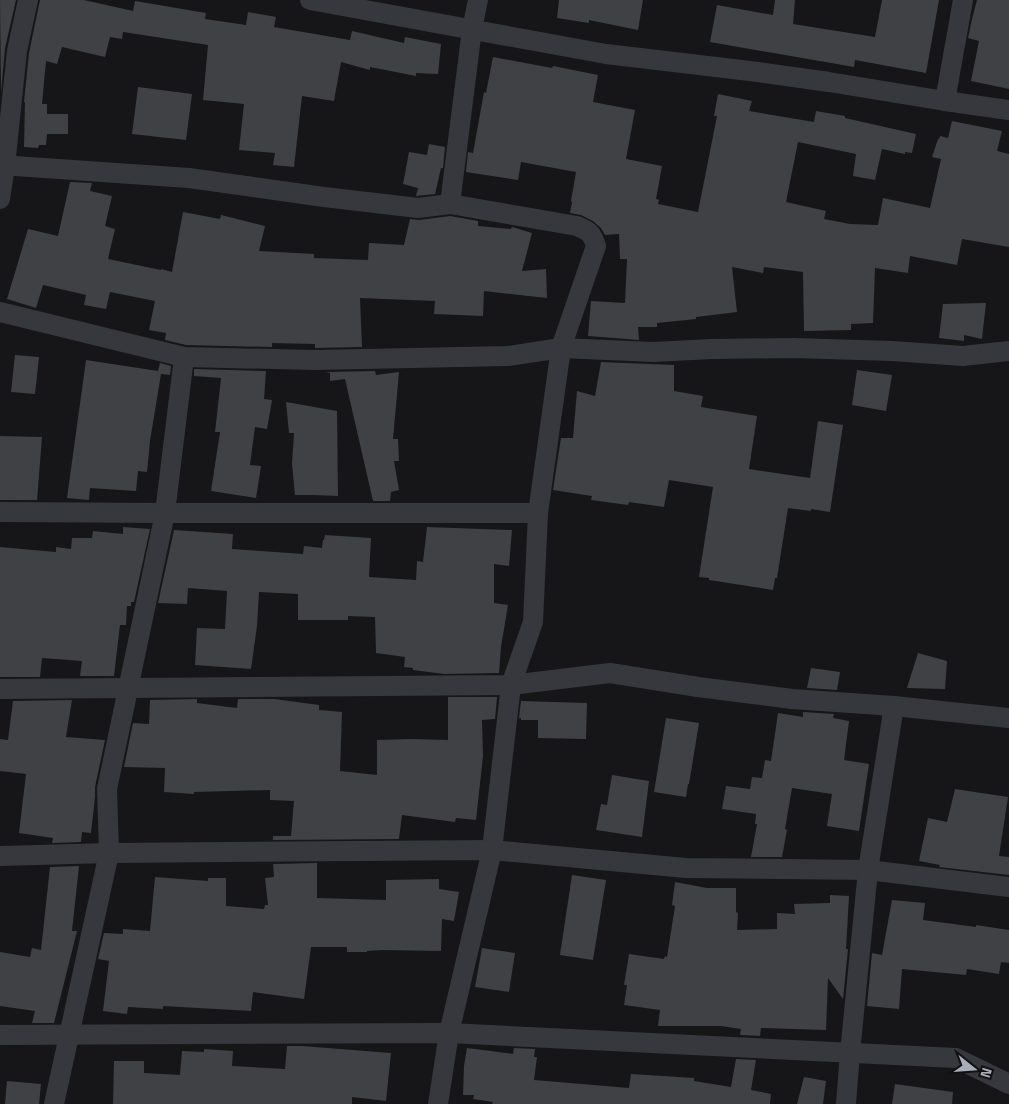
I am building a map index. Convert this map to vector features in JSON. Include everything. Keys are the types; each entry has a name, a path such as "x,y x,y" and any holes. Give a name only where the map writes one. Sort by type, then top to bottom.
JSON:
{"street":[{"path":"0,199 17,51 28,0"},
{"path":"310,0 606,54 750,71 945,102 1009,110"},
{"path":"450,204 472,29 478,0"},
{"path":"945,102 963,0"},
{"path":"3,166 189,178 418,208 450,204 577,226 588,231 593,237 596,246 561,348 538,513 533,622 511,685 492,850 449,1033 438,1104"},
{"path":"0,312 184,358 315,360 470,358 508,356 561,348 653,352 794,348 892,351 963,356 1009,351"},
{"path":"54,1104 109,853 107,789 165,513 184,358"},
{"path":"0,512 538,513"},
{"path":"0,689 511,685 610,673 698,687 792,698 1009,718"},
{"path":"846,1104 868,870 894,706"},
{"path":"0,856 109,853 492,850 686,868 868,870 1009,887"},
{"path":"0,1035 449,1033 956,1058 1009,1084"}],"building":[{"path":"0,0 16,0 5,48 1,93"},
{"path":"40,0 84,0 133,11 135,1 206,13 205,19 246,25 248,12 276,17 274,27 350,40 352,31 404,43 405,37 441,44 438,74 416,73 416,76 370,67 370,70 341,62 334,101 302,96 294,167 273,165 275,153 239,150 244,104 203,100 208,45 123,32 122,39 110,37 105,57 62,47 57,64 46,61 42,104 47,104 47,114 68,114 68,134 47,134 46,145 39,145 38,148 24,147 24,102 29,53"},
{"path":"559,0 643,0 638,30 589,20 589,23 557,18"},
{"path":"775,0 795,0 793,24 875,37 882,0 939,0 926,73 855,60 854,67 710,42 717,5 773,15"},
{"path":"977,0 1009,0 1009,89 971,81 979,41 968,38"},
{"path":"493,57 598,75 593,102 635,110 626,159 662,166 656,199 659,200 658,204 698,212 717,116 714,116 718,94 752,101 749,111 814,122 816,111 845,116 845,118 916,134 912,153 905,152 905,154 882,149 875,180 853,176 856,154 798,142 786,202 826,211 824,219 850,224 878,225 883,198 930,208 941,159 932,157 940,136 948,138 952,121 1002,131 997,151 1009,154 1009,247 962,239 957,265 910,256 908,273 875,268 873,323 851,324 851,330 804,331 803,272 764,267 763,273 732,267 737,312 657,323 657,327 638,327 639,340 588,336 591,301 625,303 627,259 620,259 619,234 605,235 601,228 593,221 581,215 570,213 576,172 521,162 518,180 466,172 468,152 473,153 484,92 486,93"},
{"path":"138,87 192,94 186,140 132,134"},
{"path":"429,144 445,147 443,168 441,168 435,194 416,196 418,188 403,184 409,152 427,155"},
{"path":"70,182 92,183 90,191 112,196 105,226 115,229 108,259 172,272 183,212 220,219 221,215 265,226 259,251 314,254 314,258 368,260 369,243 404,245 410,219 419,220 450,216 478,221 478,226 511,229 512,227 532,233 522,271 546,269 547,298 484,291 483,316 434,314 435,301 360,298 362,347 315,348 315,344 272,343 272,347 186,345 165,340 166,333 149,330 155,301 110,292 106,309 84,305 86,295 43,285 36,308 7,299 28,229 58,236"},
{"path":"986,303 982,339 964,335 964,341 939,338 943,304"},
{"path":"15,355 39,357 35,394 11,392"},
{"path":"86,360 158,371 160,363 171,366 170,375 161,374 147,472 138,471 136,491 90,488 89,500 67,498"},
{"path":"601,362 674,365 674,391 703,396 701,407 757,416 749,469 810,478 818,421 843,425 830,512 788,508 777,578 775,578 773,590 699,577 713,487 669,480 664,507 629,502 628,505 591,500 592,496 553,490 561,438 573,438 577,391 595,396"},
{"path":"194,369 266,371 264,399 272,400 267,429 255,427 250,465 261,466 256,498 211,491 220,432 215,432 221,378 194,376"},
{"path":"857,370 892,375 886,411 852,405"},
{"path":"375,371 376,375 399,372 393,439 398,439 399,461 394,461 399,490 391,492 390,501 373,501 345,379 330,381 330,373 326,372"},
{"path":"286,402 337,411 338,496 295,495 292,464 294,433 289,433"},
{"path":"0,436 42,437 37,500 0,500"},
{"path":"123,527 150,529 134,602 131,602 131,606 127,606 126,625 120,625 114,676 80,676 82,661 42,658 40,677 0,677 0,547 56,552 56,547 71,549 72,538 92,538 93,531 123,534"},
{"path":"427,527 512,530 509,566 494,564 494,603 508,605 499,673 444,674 404,667 405,657 376,653 375,617 348,616 348,620 298,620 298,594 259,592 257,626 251,669 195,665 197,628 225,629 227,591 188,588 187,604 158,603 174,530 233,534 232,549 303,554 304,546 322,548 325,535 371,538 369,577 416,580 417,561 423,562"},
{"path":"918,653 947,661 945,689 907,688"},
{"path":"811,668 840,672 837,690 807,688"},
{"path":"448,697 497,697 495,719 482,720 483,756 476,820 456,818 455,822 402,815 399,839 273,840 273,836 291,836 294,801 270,800 270,790 194,792 194,794 164,792 165,768 124,767 133,723 149,724 150,700 197,699 197,703 237,708 238,699 274,699 319,705 319,710 342,712 340,771 377,775 377,740 448,740"},
{"path":"72,700 66,737 105,740 95,787 91,833 82,832 81,842 52,843 53,838 19,833 26,774 0,771 0,739 8,740 13,701"},
{"path":"521,701 587,703 586,739 538,738 538,720 521,720 519,718"},
{"path":"803,712 834,714 833,718 849,721 844,760 869,764 859,831 827,826 832,794 792,788 782,857 751,857 757,824 755,824 756,814 722,809 726,786 750,789 752,777 762,778 765,760 771,761 778,713 803,717"},
{"path":"666,718 699,723 686,797 654,792"},
{"path":"612,775 649,781 642,837 596,830 601,804 607,805"},
{"path":"955,789 1008,797 999,856 1009,857 1009,875 939,867 940,865 919,861 928,818 947,822"},
{"path":"317,863 317,898 386,900 386,880 439,879 439,889 459,892 454,921 442,919 441,951 382,950 347,952 347,947 311,947 304,999 253,992 251,1011 163,1006 163,1009 128,1007 127,1014 103,1011 109,961 98,959 104,933 123,934 123,929 150,931 155,877 208,881 208,878 226,878 226,906 264,909 265,905 268,905 265,878 274,877 273,864"},
{"path":"79,866 72,931 77,931 54,1023 32,1023 35,1011 0,1006 0,952 30,957 32,948 41,950 50,867"},
{"path":"572,875 606,880 593,960 560,955"},
{"path":"675,882 707,888 736,888 737,930 777,929 777,913 795,914 794,904 830,903 830,895 849,896 846,949 848,949 843,999 828,978 826,1030 761,1028 760,1036 740,1035 741,1029 721,1026 658,1026 660,1010 624,1005 627,985 624,985 629,954 664,959 665,956 667,957 675,906 672,905"},
{"path":"892,900 925,903 923,920 1009,930 1009,963 1001,962 999,974 967,969 966,975 902,969 899,1009 867,1006 872,953 882,955"},
{"path":"482,948 515,953 509,992 475,987"},
{"path":"287,1046 391,1053 386,1101 352,1097 352,1104 113,1104 114,1061 144,1061 144,1073 180,1075 182,1051 204,1052 204,1049 233,1051 232,1066 285,1069"},
{"path":"467,1048 513,1054 514,1048 535,1049 534,1057 537,1057 534,1080 629,1088 631,1074 694,1078 694,1081 731,1087 736,1059 756,1060 751,1090 771,1094 770,1104 492,1104 493,1102 473,1099 474,1095 463,1095"},
{"path":"804,1077 826,1081 823,1104 797,1104"},
{"path":"7,1081 41,1084 39,1104 5,1104"},
{"path":"895,1084 953,1092 952,1104 892,1104"}]}
